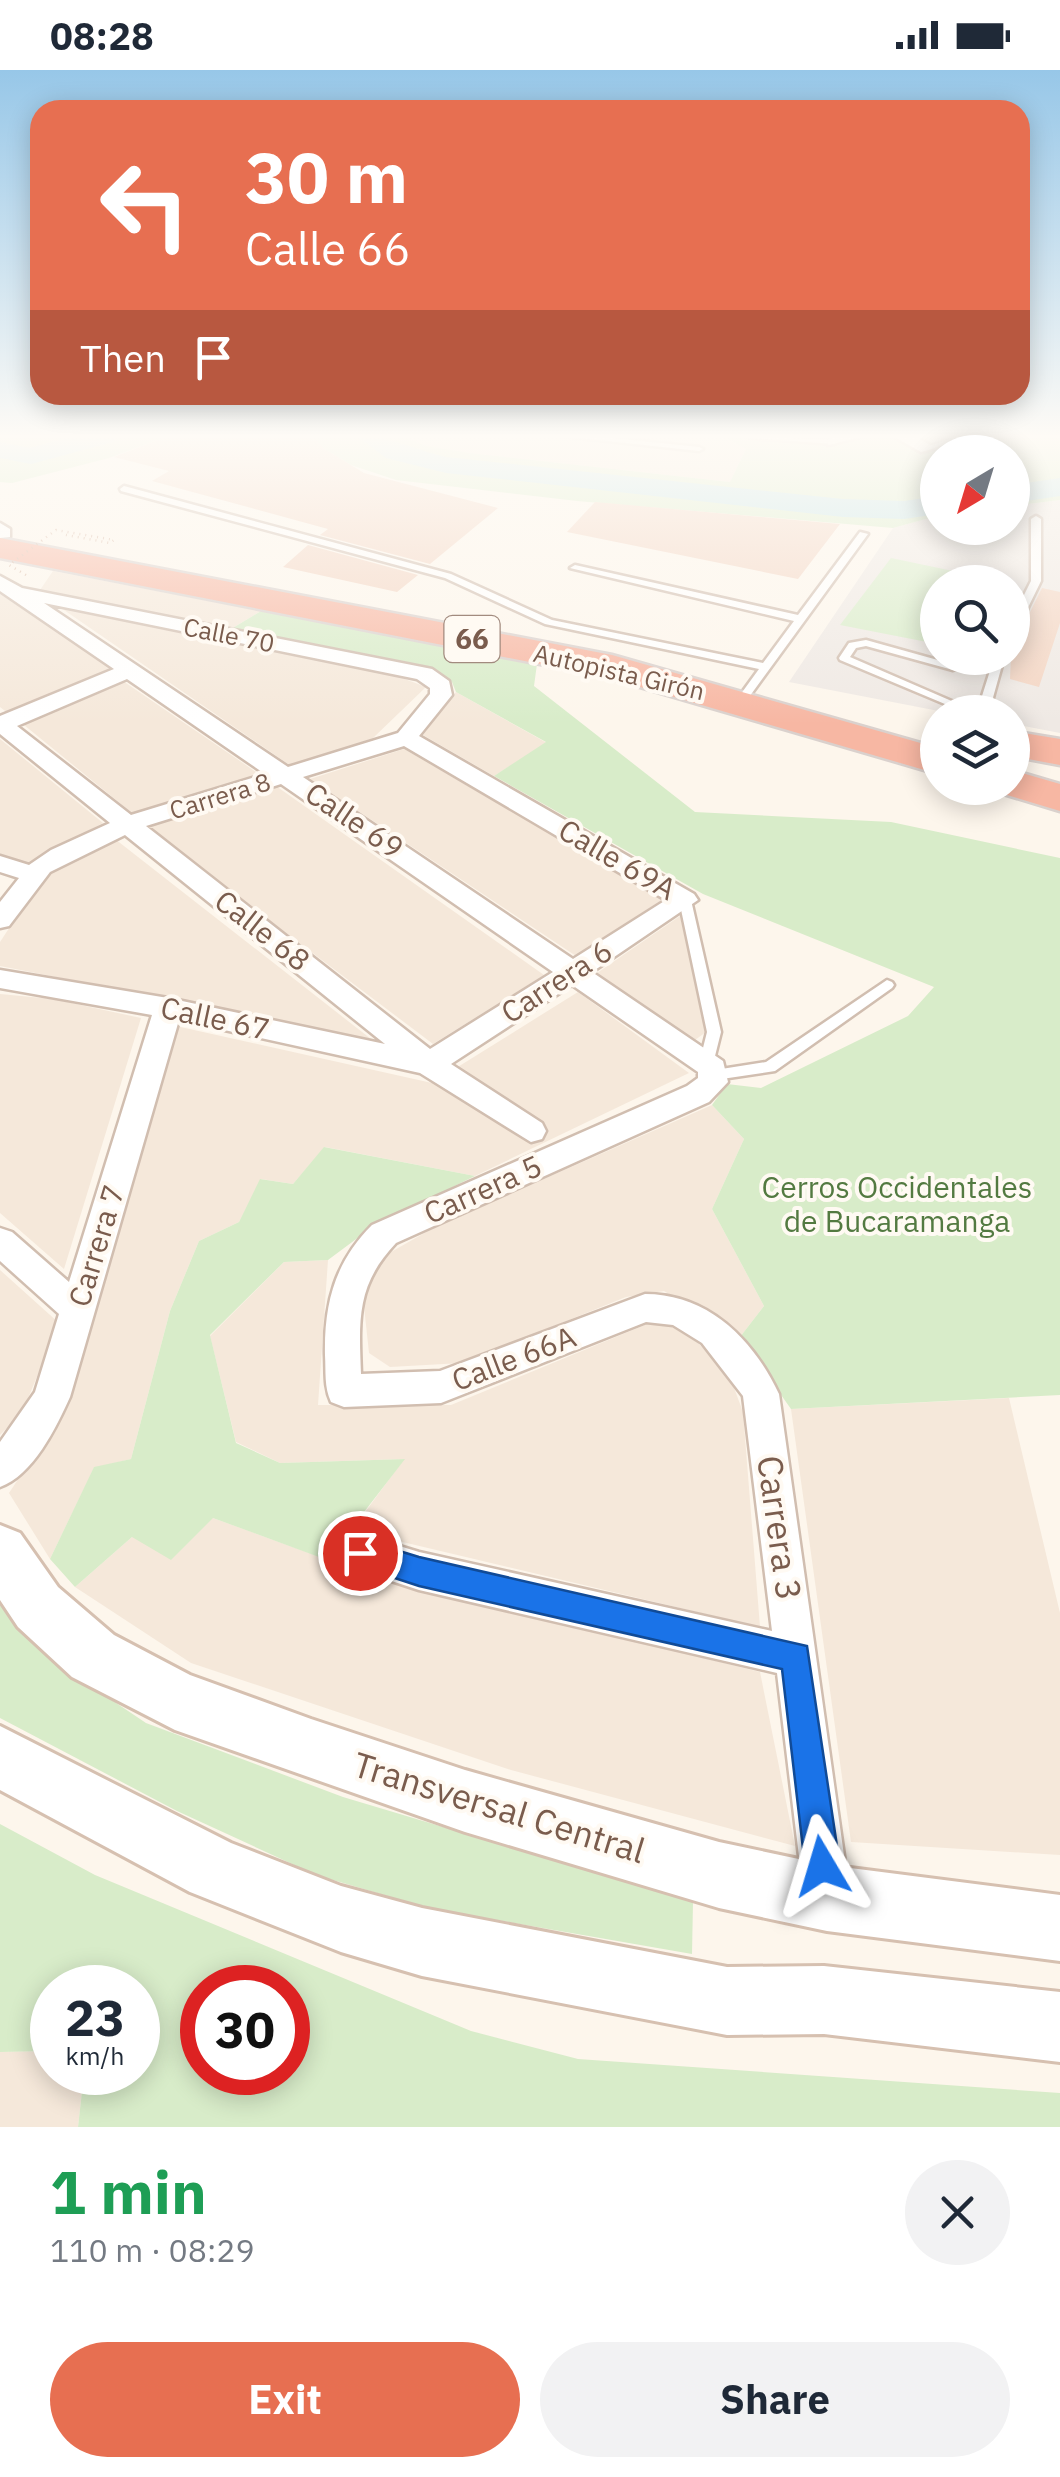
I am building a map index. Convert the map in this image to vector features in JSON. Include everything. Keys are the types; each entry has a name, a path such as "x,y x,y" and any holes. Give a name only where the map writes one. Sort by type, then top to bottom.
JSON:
{"highway":[{"name":"Autopista Girón","path":"6,556 612,667 753,685 920,724"},
{"name":"Autopista Girón","path":"753,685 920,754"},
{"path":"1030,746 1060,752"},
{"path":"1030,789 1060,798"}],"main road":[{"name":"Transversal Central","path":"0,1552 38,1607 66,1636 93,1656 175,1700 482,1806 720,1874 827,1898 1060,1928"},
{"path":"0,1757 213,1869 341,1920 422,1942 727,2002 824,2000 1060,2026"}],"street":[{"name":"Calle 69","path":"6,556 130,670 711,1068"},
{"name":"Calle 70","path":"6,556 424,674 442,686 441,695 406,738"},
{"path":"1,724 130,670"},
{"name":"Calle 68","path":"1,724 429,1064 531,1130"},
{"name":"Carrera 8","path":"0,920 34,875 60,855 128,824 406,738"},
{"name":"Calle 69A","path":"406,738 686,900"},
{"path":"0,864 34,875"},
{"name":"Carrera 6","path":"429,1064 686,900"},
{"name":"Calle 67","path":"0,979 168,1008 429,1064"},
{"name":"Carrera 7","path":"0,1470 44,1414 168,1008"},
{"name":"Carrera 5","path":"344,1391 342,1308 350,1276 365,1251 384,1234 698,1094 713,1082 711,1068"},
{"path":"0,1241 78,1310"},
{"name":"Calle 66A","path":"344,1391 440,1387 645,1308 680,1310"},
{"name":"Carrera 3","path":"680,1310 725,1345 751,1375 760,1394 827,1898"},
{"path":"360,1553 419,1571 796,1657"}],"lane":[{"path":"284,532 448,576 549,622 753,685 863,534"},
{"path":"1030,593 1036,581 1036,532"},
{"path":"575,568 801,618"},
{"path":"920,658 866,643 853,646 844,658 932,695"},
{"name":"Calle 69A","path":"686,900 714,1032 711,1068"},
{"path":"711,1068 770,1067 887,985"}],"path":[{"path":"6,556 9,565 53,532"},
{"path":"61,534 110,544 114,540 68,532"}],"shaded area":[{"path":"890,532 920,532 920,545 1030,545 1030,532 1060,532 1060,733 1030,727 1030,695 920,695 920,707 789,682"},
{"path":"53,571 261,611 231,629 40,590"},
{"path":"0,594 112,669 9,714 0,707"},
{"path":"61,608 389,673 426,687 373,738 291,766"},
{"path":"123,681 259,774 132,813 24,725"},
{"path":"456,692 547,743 494,776 423,735"},
{"path":"0,739 103,823 26,866 0,855"},
{"path":"404,749 663,899 576,956 310,779"},
{"path":"276,786 544,975 433,1044 146,827"},
{"path":"115,839 371,1039 0,966 0,942 42,878"},
{"path":"680,916 706,1032 695,1040 597,973"},
{"path":"578,992 689,1073 475,1176 325,1147 293,1184 261,1179 239,1222 199,1241 170,1311 131,1459 94,1468 50,1559 9,1493 60,1416 176,1026 432,1083"},
{"path":"0,994 53,999 141,1018 64,1269 0,1213"},
{"path":"712,1105 744,1139 712,1209 764,1306 740,1337 664,1291 626,1297 462,1363 390,1367 369,1353 363,1297 369,1277 391,1252 435,1227"},
{"path":"328,1260 318,1405 451,1405 652,1322 672,1327 698,1343 730,1377 743,1412 760,1627 352,1530 404,1459 280,1463 236,1442 210,1336 284,1262"},
{"path":"0,1270 59,1323 22,1413 0,1435"},
{"path":"1009,1398 1060,1613 1060,1855 851,1842 791,1409"},
{"path":"213,1518 370,1575 760,1672 795,1846 511,1770 191,1663 75,1587 132,1537"},
{"path":"30,2051 30,2095 82,2095 78,2127 0,2127 0,2052"}],"green space":[{"path":"891,558 924,565 920,565 920,641 840,625"},
{"name":"Cerros Occidentales de Bucaramanga","path":"261,611 537,664 534,686 695,812 891,822 1060,858 1060,1395 791,1409 740,1337 764,1306 712,1209 744,1139 712,1105 727,1084 761,1088 908,1016 934,987 703,894 494,776 546,742 456,692 452,682 441,673 231,629"},
{"path":"324,1147 475,1176 375,1225 328,1260 284,1262 210,1335 236,1443 280,1463 405,1459 327,1560 213,1518 171,1560 132,1537 75,1587 50,1559 94,1467 131,1459 170,1311 199,1241 239,1222 260,1179 293,1184"},
{"path":"0,1604 64,1668 146,1723 343,1797 693,1902 692,1954 428,1908 316,1875 177,1811 0,1718"},
{"path":"0,1824 95,1875 471,2031 578,2059 1060,2093 1060,2127 78,2127 82,2095 160,2095 160,1965 30,1965 30,2051 0,2052"}],"building":[{"path":"324,532 469,532 430,564 320,535"},
{"path":"567,532 834,532 798,579"},
{"path":"308,545 418,575 397,592 283,567"},
{"path":"1042,588 1060,592 1060,623 1039,687 1010,679 1010,675 1030,675 1030,612"}],"route":[{"path":"360,1553 419,1571 796,1657 822,1866"}]}
